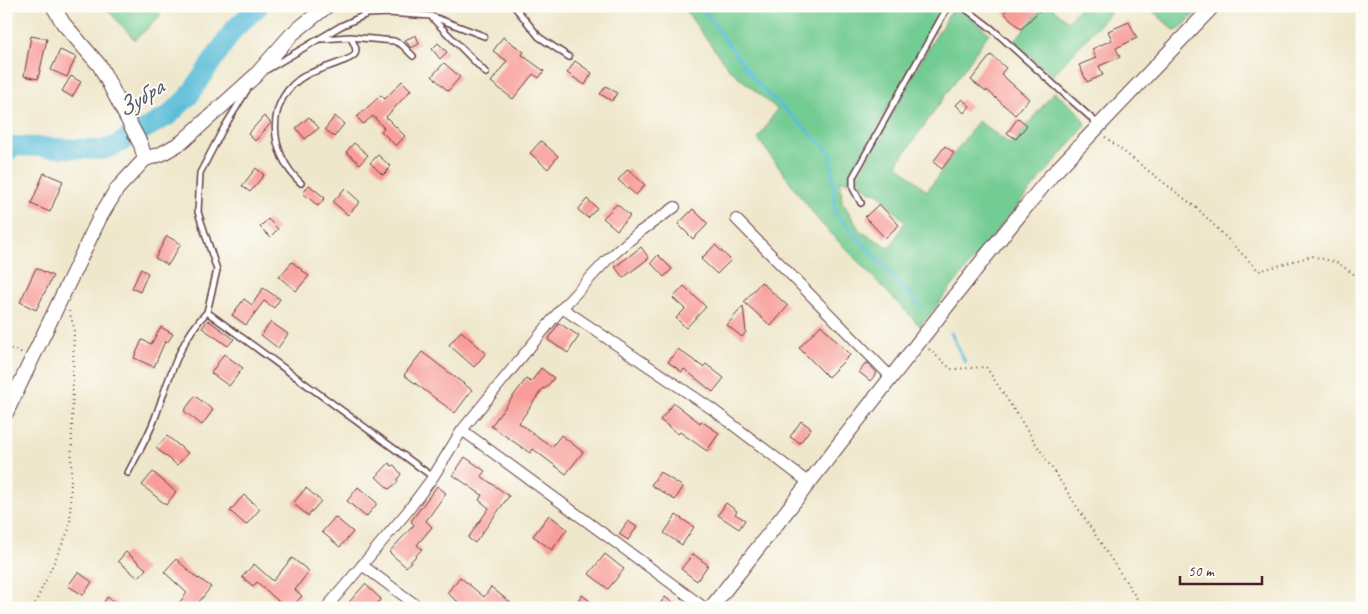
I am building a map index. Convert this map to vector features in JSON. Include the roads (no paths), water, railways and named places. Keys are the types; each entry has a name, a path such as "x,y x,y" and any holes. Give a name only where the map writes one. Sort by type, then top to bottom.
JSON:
{"street":[{"path":"53,6 63,23 100,66 143,152"},
{"path":"143,152 161,154 182,142 255,76 292,34 327,6"},
{"path":"711,608 1051,176 1213,6"},
{"path":"6,413 100,217 143,152"},
{"path":"326,608 407,512 433,476 462,430 562,308 613,255 638,233 676,208"},
{"path":"736,219 891,377"},
{"path":"562,308 712,409 809,484"},
{"path":"462,430 705,608"},
{"path":"362,566 420,608"}],"lane":[{"path":"514,6 539,37 569,57"},
{"path":"861,203 853,188 853,177 948,6"},
{"path":"962,6 991,28 1097,127"},
{"path":"128,473 155,419 164,389 179,353 200,320 208,312 217,270 198,212 200,173 222,131 255,76 341,26 366,14 388,13 431,16 484,36"},
{"path":"431,16 486,73"},
{"path":"319,40 350,37 394,41 402,45 413,56"},
{"path":"301,183 285,166 280,155 275,138 275,122 278,112 286,94 304,76 317,69 351,59 355,55 356,46 350,37"},
{"path":"208,312 433,476"}],"waterway":[{"name":"Зубра","path":"6,152 16,146 102,150 114,146 168,116 189,96 234,29 259,6"},
{"path":"700,6 758,84 831,153 835,213 920,306"},
{"path":"951,333 965,362"}]}
